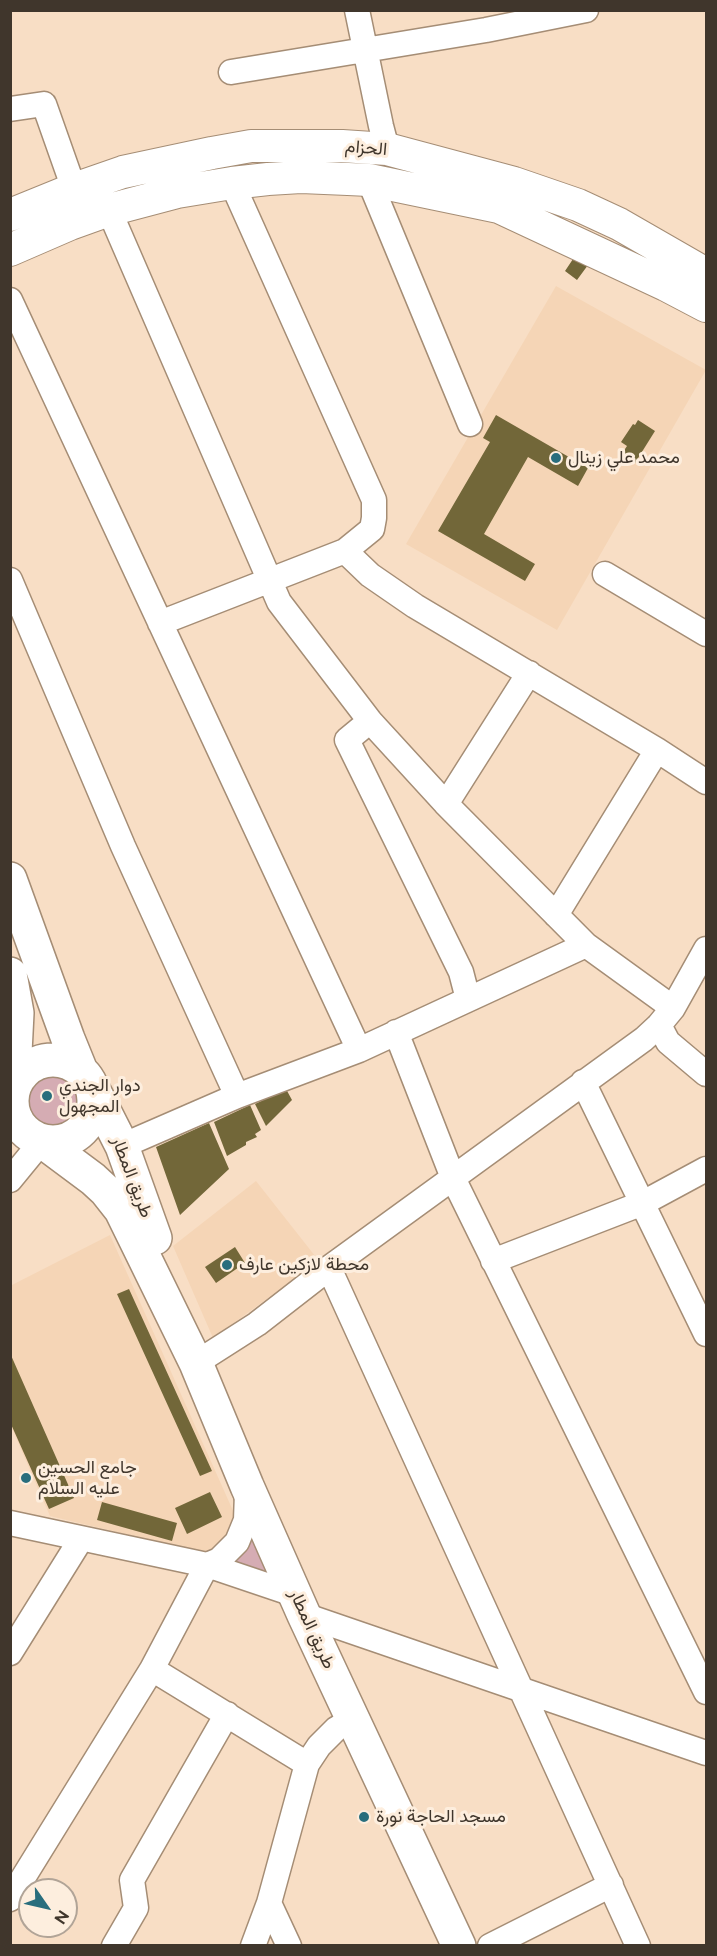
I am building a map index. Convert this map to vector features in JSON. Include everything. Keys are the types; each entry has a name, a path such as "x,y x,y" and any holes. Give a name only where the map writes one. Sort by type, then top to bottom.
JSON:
{"highway":[{"name":"طريق المطار","path":"10,879 68,1039 122,1146 146,1216 175,1288 176,1298 171,1310"},
{"path":"10,974 17,1013 12,1104 15,1117 22,1128 31,1136 42,1141 66,1140 85,1126 94,1104 93,1092 85,1076 71,1064 47,1061 35,1064 21,1076 15,1086 12,1104"},
{"name":"طريق المطار","path":"42,1141 93,1179 114,1200 125,1218 196,1363 300,1605 459,1946"}],"main road":[{"name":"الحزام","path":"10,215 123,172 162,162 251,146 342,146 387,149 514,183 578,205 620,224 706,274"},
{"name":"الحزام","path":"10,250 109,210 177,192 232,183 301,177 369,180 499,207 706,306"}],"street":[{"path":"357,10 387,149"},
{"path":"231,72 365,51 580,13 586,10"},
{"path":"10,108 44,104 74,189"},
{"path":"369,180 470,424"},
{"path":"160,623 345,551 372,529 374,500 232,183"},
{"path":"109,210 279,602 370,721 446,804 586,945 666,1016 668,1042 706,1074"},
{"path":"10,300 359,1050"},
{"path":"345,551 370,575 415,606 657,750 706,782"},
{"path":"605,574 706,634"},
{"path":"10,580 123,846 237,1096"},
{"path":"446,804 529,673"},
{"path":"370,721 347,740 461,972 468,999"},
{"path":"556,915 657,750"},
{"path":"122,1146 237,1096 359,1050 586,945"},
{"path":"196,1363 249,1330 329,1268 644,1039 666,1016 706,949"},
{"path":"396,1032 453,1178 706,1692"},
{"path":"583,1082 706,1334"},
{"path":"10,1180 42,1141"},
{"path":"494,1261 644,1203 706,1169"},
{"path":"329,1268 638,1946"},
{"path":"10,1899 152,1669 207,1565 219,1560 232,1549 243,1531 246,1520 247,1486"},
{"path":"10,1523 207,1565 300,1605 522,1688 706,1753"},
{"path":"10,1653 81,1539"},
{"path":"152,1669 308,1764"},
{"path":"114,1946 136,1908 132,1880 227,1714"},
{"path":"253,1946 269,1903 308,1764 319,1746 336,1729 353,1719"},
{"path":"490,1946 611,1885"},
{"path":"269,1903 289,1946"}],"shaded area":[{"name":"محمد علي زينال","path":"556,286 706,370 557,630 406,544"},
{"path":"47,1076 57,1076 71,1083 78,1102 71,1121 57,1128 47,1128 37,1124 30,1117 26,1107 26,1097 30,1087 37,1080"},
{"path":"256,1181 319,1261 213,1338 173,1246"},
{"path":"110,1235 234,1513 235,1525 216,1550 205,1552 192,1550 50,1516 11,1426 10,1286"},
{"path":"254,1534 273,1575 225,1563 247,1548"}],"building":[{"path":"575,256 588,265 577,280 565,271"},
{"path":"496,415 588,468 578,486 528,457 484,534 535,564 525,581 438,531 490,442 483,438"},
{"path":"638,420 655,431 635,463 621,455 627,446 621,442"},
{"path":"286,1089 292,1100 266,1126 255,1104"},
{"path":"250,1105 261,1130 255,1134 257,1137 227,1156 214,1122"},
{"path":"209,1123 229,1169 180,1215 156,1147"},
{"path":"235,1247 245,1263 216,1283 205,1267"},
{"path":"129,1289 212,1471 200,1476 117,1294"},
{"path":"10,1353 74,1498 49,1509 10,1422"},
{"path":"210,1492 222,1517 187,1534 175,1508"},
{"path":"102,1502 177,1523 172,1541 97,1520"}],"place":[{"name":"محمد علي زينال","path":"556,458"},
{"name":"دوار الجندي المجهول","path":"47,1096"},
{"name":"محطة لازكين عارف","path":"227,1265"},
{"name":"جامع الحسين عليه السلام","path":"26,1478"},
{"name":"مسجد الحاجة نورة","path":"364,1817"}]}
